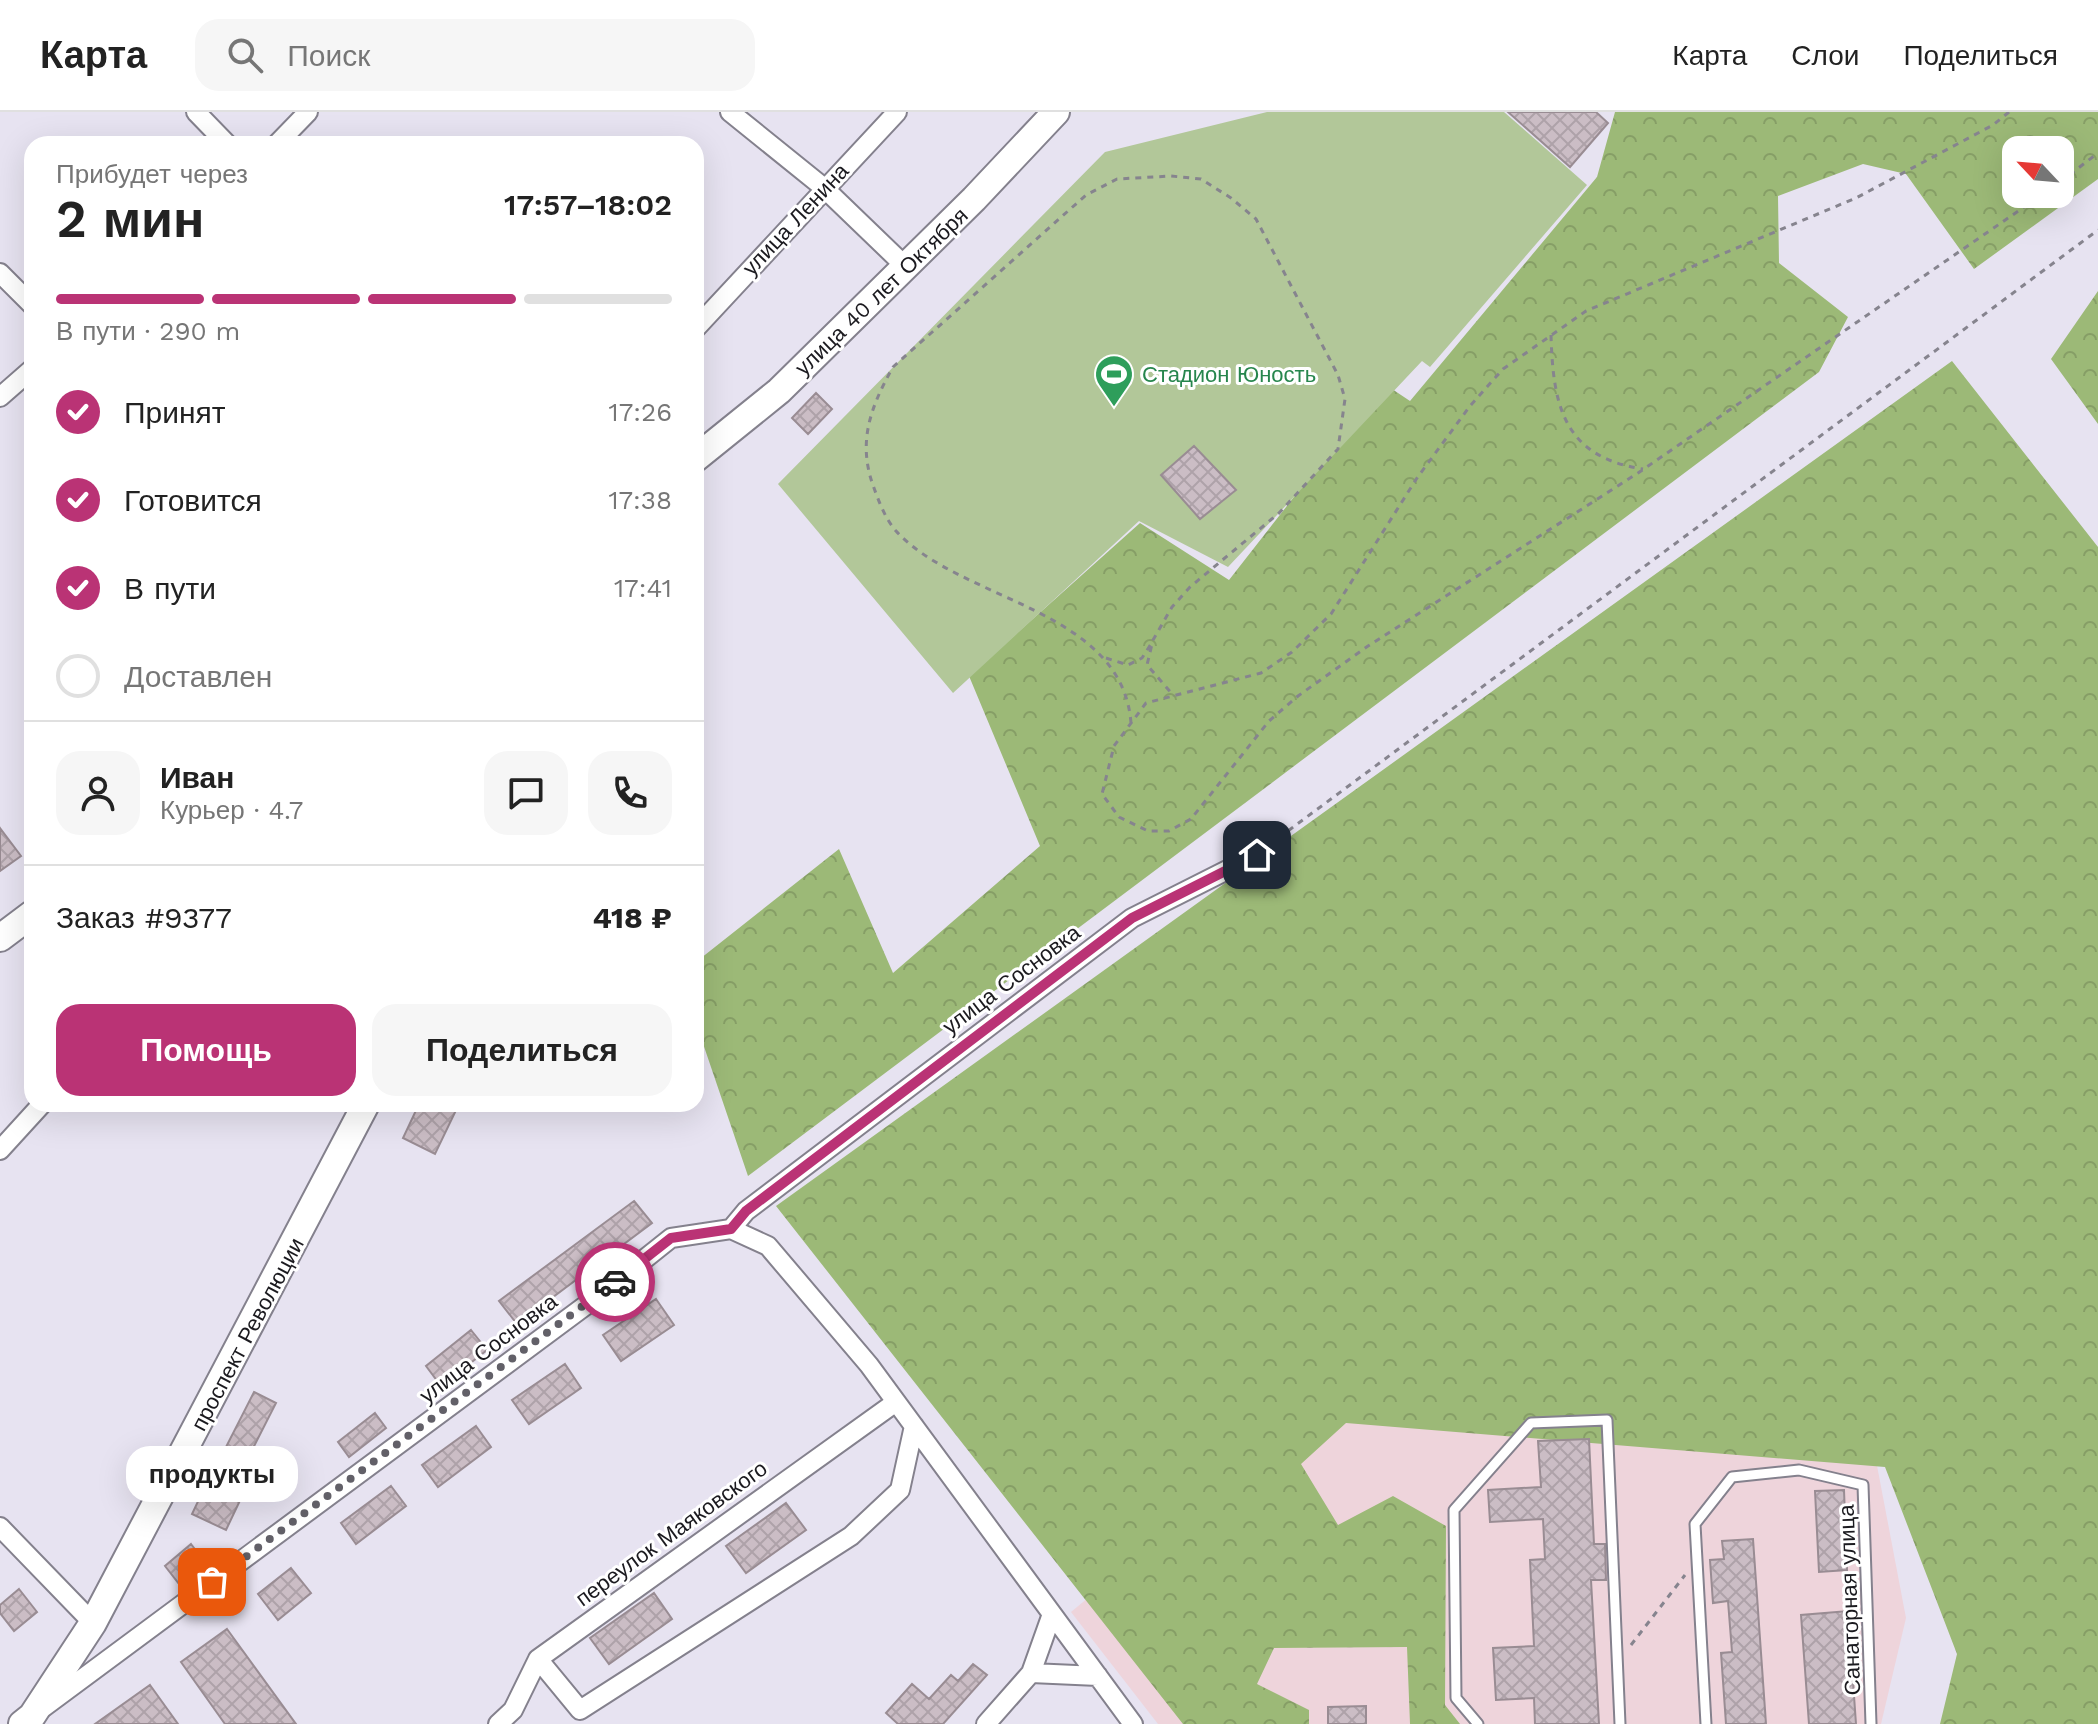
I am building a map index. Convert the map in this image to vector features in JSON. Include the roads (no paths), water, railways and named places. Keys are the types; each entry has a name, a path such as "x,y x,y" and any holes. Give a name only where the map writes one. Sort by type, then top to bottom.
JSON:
{"street":[{"path":"196,112 219,136"},
{"path":"285,136 308,112"},
{"path":"730,112 823,187 904,265"},
{"name":"улица Ленина","path":"704,319 823,187 897,112"},
{"name":"улица 40 лет Октября","path":"704,452 779,391 974,199 1056,112"},
{"path":"0,273 24,297"},
{"path":"0,397 24,376"},
{"name":"улица Сосновка","path":"27,1720 584,1307 671,1238 731,1229 746,1211 1132,918 1257,855"},
{"path":"0,938 24,920"},
{"path":"0,1150 35,1112"},
{"name":"проспект Революции","path":"27,1720 93,1623 362,1112"},
{"path":"731,1229 768,1246 896,1402 1133,1724"},
{"name":"переулок Маяковского","path":"498,1724 513,1710 538,1659 896,1402"},
{"path":"538,1659 580,1710 851,1536 900,1490 914,1426"},
{"path":"0,1527 93,1623"},
{"path":"986,1724 1031,1673 1052,1614"},
{"path":"1031,1673 1098,1676"}],"lane":[{"path":"1478,1724 1456,1698 1454,1510 1531,1423 1607,1420 1620,1724"},
{"name":"Санаторная улица","path":"1706,1724 1695,1524 1732,1477 1799,1470 1863,1485 1871,1724"}],"place":[{"name":"Стадион Юность","path":"1114,408"},
{"name":"продукты","path":"212,1582"}]}
